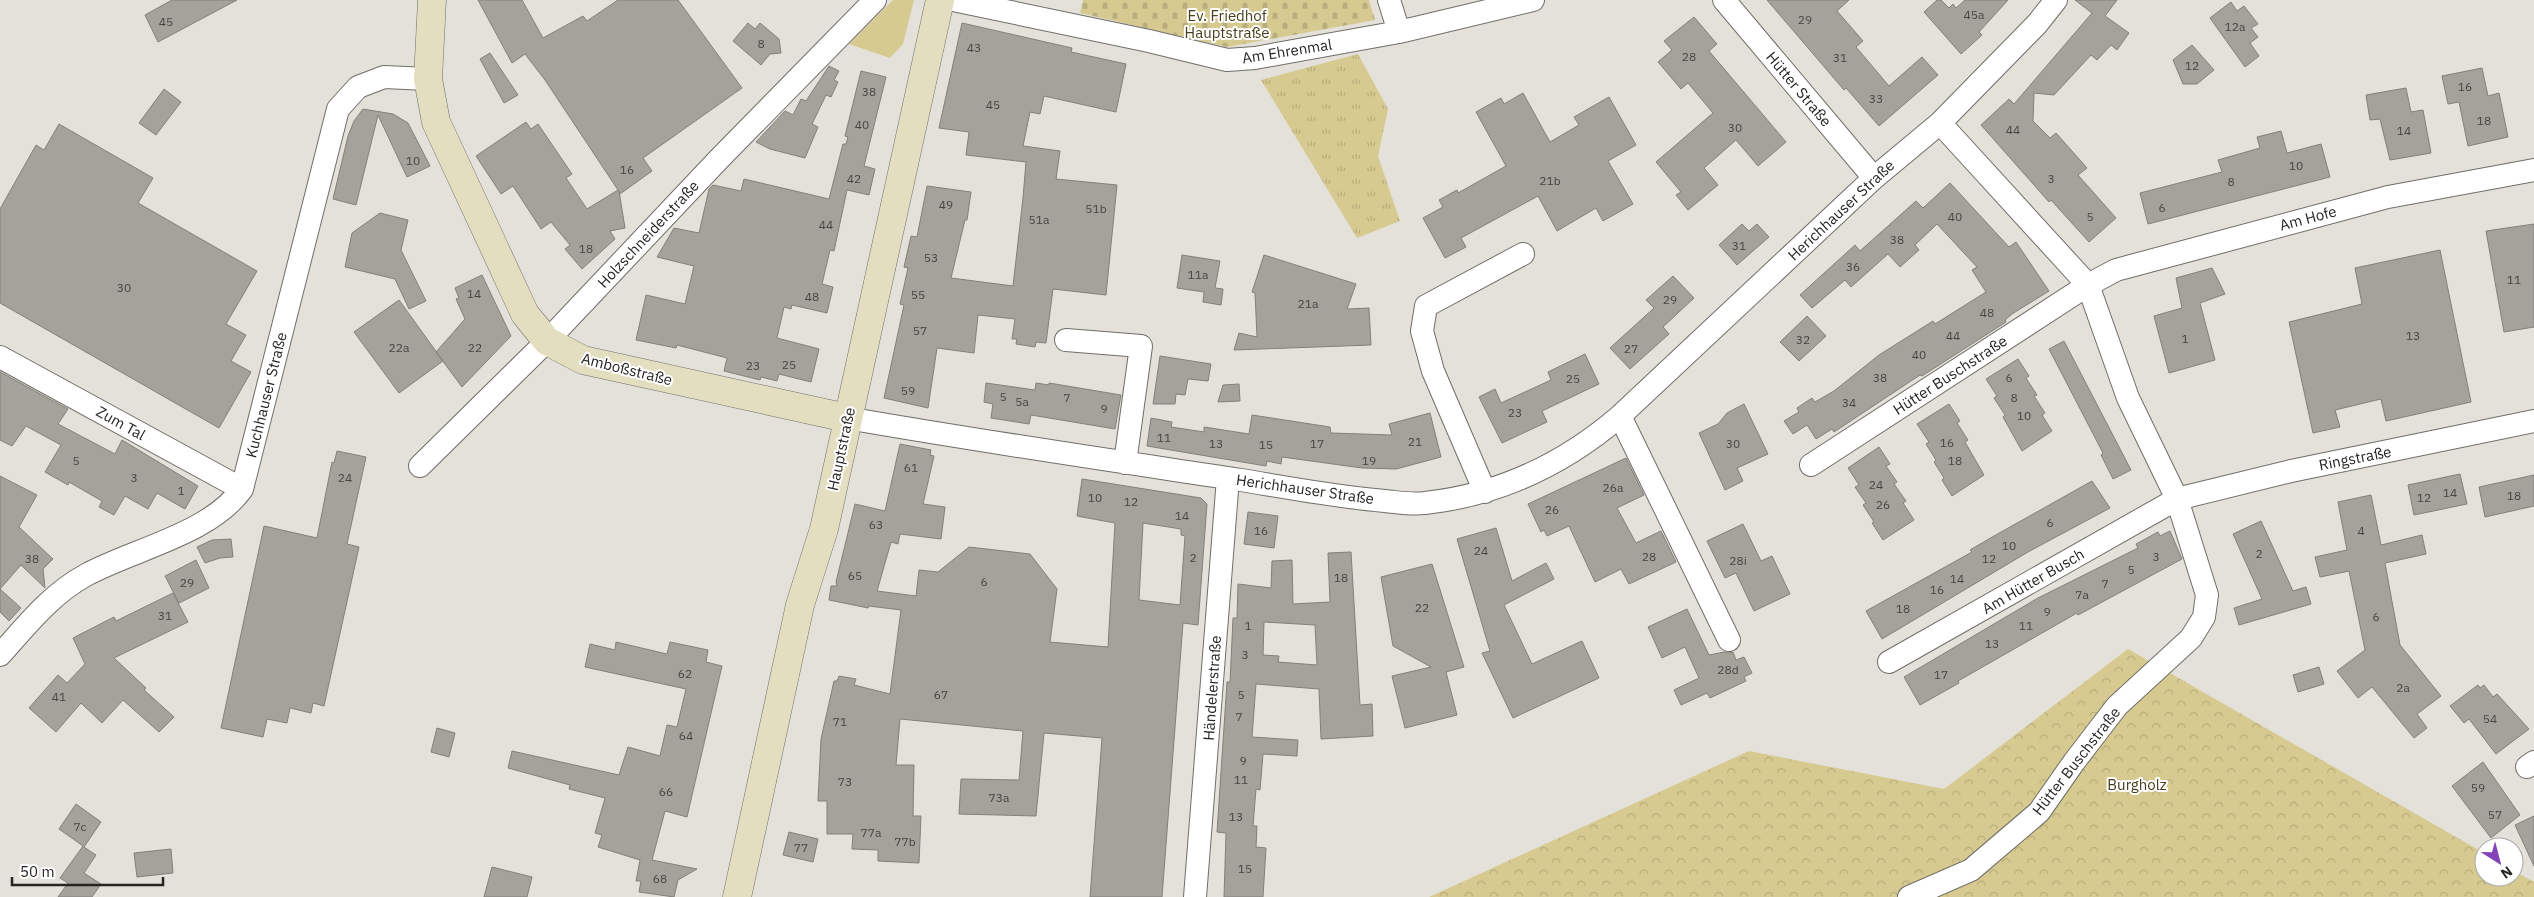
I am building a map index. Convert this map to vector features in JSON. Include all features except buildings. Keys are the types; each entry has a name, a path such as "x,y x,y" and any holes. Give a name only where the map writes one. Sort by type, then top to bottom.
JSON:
{"main road":[{"name":"Amboßstraße","path":"432,0 428,79 436,122 525,314 547,341 583,360 847,418"},
{"name":"Hauptstraße","path":"737,897 800,605 824,529 940,0"}],"street":[{"name":"Holzschneiderstraße","path":"420,466 547,341 719,159 875,0"},
{"name":"Am Ehrenmal","path":"953,0 1149,41 1227,60 1255,58 1398,32 1533,0"},
{"path":"1389,0 1398,32"},
{"name":"Hütter Straße","path":"1724,0 1874,178"},
{"name":"Herichhauser Straße","path":"847,418 1022,448 1362,499 1423,504 1486,492 1528,476 1559,460 1594,438 1620,416 1874,178 1940,122 2037,24 2056,0"},
{"name":"Kuchhauser Straße","path":"0,655 48,601 86,575 211,519 233,502 242,489 338,108 358,87 384,77 428,79"},
{"name":"Hütter Buschstraße","path":"1909,897 1971,870 2039,812 2117,706 2191,638 2204,617 2207,595 2177,499 2128,398 2088,285 1940,122"},
{"name":"Am Hofe","path":"2088,285 2116,270 2388,196 2534,170"},
{"path":"1486,492 1433,371 1422,331 1426,306 1523,254"},
{"name":"Hütter Buschstraße","path":"1811,465 2088,285"},
{"path":"1066,340 1141,346 1125,463"},
{"name":"Zum Tal","path":"0,357 242,489"},
{"path":"1620,416 1729,640"},
{"name":"Ringstraße","path":"2177,499 2290,471 2534,421"},
{"name":"Händelerstraße","path":"1195,897 1228,478"},
{"name":"Am Hütter Busch","path":"1889,662 2177,499"}],"green space":[{"path":"893,0 914,0 903,44 890,58 849,44"},
{"name":"Ev. Friedhof Hauptstraße","path":"1083,0 1369,0 1375,20 1227,47 1080,13"},
{"path":"1358,54 1388,109 1378,156 1400,221 1357,238 1261,80"},
{"name":"Burgholz","path":"2128,649 2474,847 2474,887 2524,887 2524,876 2534,882 2534,897 1429,897 1749,751 1944,789"}]}
